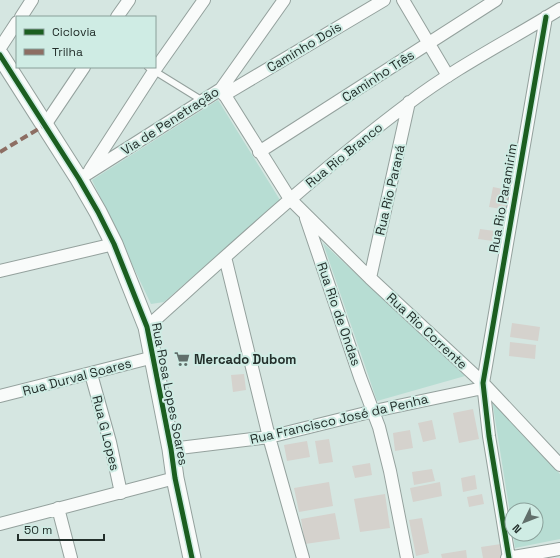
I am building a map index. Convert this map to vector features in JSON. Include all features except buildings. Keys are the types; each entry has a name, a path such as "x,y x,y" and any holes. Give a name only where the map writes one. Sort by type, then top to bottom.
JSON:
{"street":[{"path":"22,16 32,0"},
{"path":"118,16 129,0"},
{"name":"Via de Penetração","path":"156,62 204,0"},
{"name":"Via de Penetração","path":"84,176 203,101 223,92 284,0"},
{"name":"Caminho Dois","path":"223,92 384,0"},
{"path":"403,0 448,76"},
{"name":"Caminho Três","path":"259,152 496,0"},
{"name":"Rua Rio Branco","path":"148,327 290,199 409,102 448,76 560,9"},
{"name":"Rua Rio Paramirim","path":"509,558 489,436 483,386 546,17"},
{"path":"0,48 16,24"},
{"name":"Rua Rosa Lopes Soares","path":"0,55 45,125 84,176 148,327 175,478 192,558"},
{"path":"45,125 83,68"},
{"name":"Via de Penetração","path":"84,176 151,69"},
{"name":"Rua Rio Corrente","path":"223,92 259,152 290,199 483,386 560,465"},
{"name":"Rua Rio Paraná","path":"370,278 409,102"},
{"name":"Rua Rio de Ondas","path":"306,216 360,377 374,411 390,471 407,558"},
{"path":"0,271 114,244"},
{"path":"225,257 269,437 303,558"},
{"name":"Rua Durval Soares","path":"0,396 90,374 154,356"},
{"name":"Rua G Lopes","path":"90,374 110,442 121,493"},
{"name":"Rua Francisco José da Penha","path":"171,449 269,437 483,386"},
{"path":"0,524 175,478"},
{"path":"58,508 71,558"},
{"path":"509,558 560,549"}],"lane":[{"path":"151,69 203,101"}],"green space":[{"path":"218,100 280,200 164,302 151,304 92,180"},
{"path":"323,243 465,376 377,401"},
{"path":"492,400 560,474 560,539 515,548 514,542 544,542 544,502 508,502"}],"marked path":[{"path":"0,152 45,125"}],"cycle path":[{"path":"509,558 489,436 483,383 546,17"},
{"path":"0,55 79,179 98,212 114,244 147,327 171,449 175,478 192,558"}],"place":[{"name":"Mercado Dubom","path":"182,359"}]}
